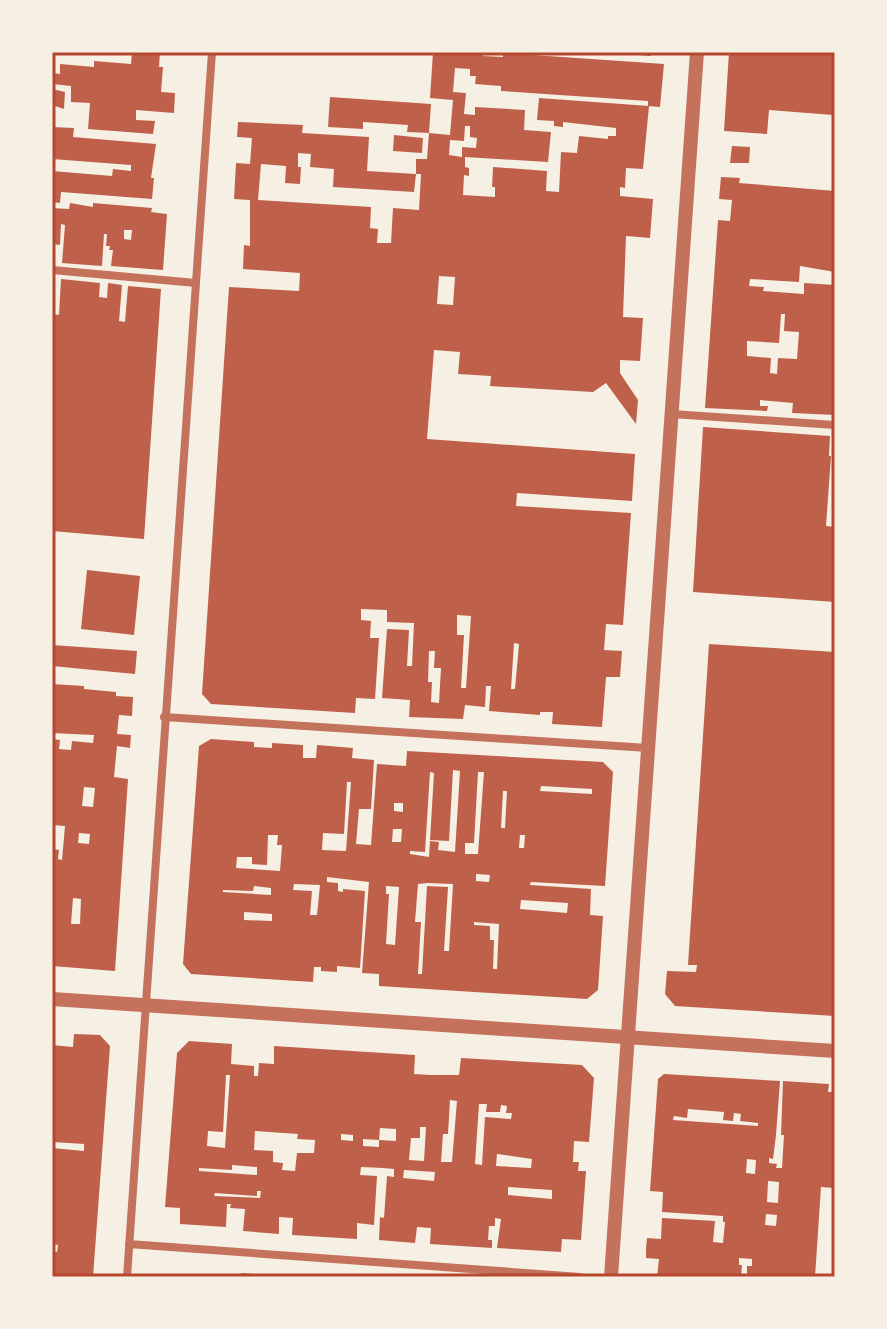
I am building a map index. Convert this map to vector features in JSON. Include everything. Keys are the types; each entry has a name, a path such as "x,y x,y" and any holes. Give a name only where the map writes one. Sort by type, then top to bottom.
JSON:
{"street":[{"path":"127,1277 212,52"},
{"path":"611,1277 697,52"},
{"path":"52,270 196,283"},
{"path":"672,414 835,425"},
{"path":"164,717 648,748"},
{"path":"52,999 835,1051"},
{"path":"129,1244 580,1277"}],"building":[{"path":"132,52 160,52 159,67 163,67 161,92 175,93 174,113 136,110 136,120 155,121 153,134 88,129 90,103 71,102 71,86 52,84 52,73 60,74 60,64 94,67 94,61 131,64"},
{"path":"433,52 484,52 483,56 503,57 503,53 664,64 660,107 649,106 643,169 626,168 625,188 620,187 620,196 653,199 650,238 626,236 623,317 643,318 640,361 620,360 620,373 638,400 636,424 606,383 593,392 490,386 491,376 458,374 460,352 434,350 427,439 635,454 632,501 517,493 516,506 631,513 623,625 606,624 604,650 622,651 620,677 606,677 602,727 552,724 553,712 540,712 540,715 489,711 491,686 486,686 485,707 465,705 463,719 409,717 410,700 382,698 387,629 409,630 407,666 412,666 414,623 387,622 387,610 361,609 361,620 371,621 370,638 379,638 375,699 356,698 355,713 211,704 202,694 229,287 299,291 300,273 243,269 244,245 250,246 250,200 234,199 236,163 250,164 252,138 237,137 238,122 303,125 302,133 369,137 367,171 416,174 416,159 427,159 429,133 450,135 453,100 430,98","holes":["455,68 470,69 470,76 476,76 475,84 501,86 501,91 648,101 648,106 539,98 537,120 554,121 554,126 563,127 563,122 616,128 616,136 608,136 608,139 579,136 577,153 561,152 559,192 546,191 547,171 493,167 495,197 463,195 464,175 469,176 465,157 548,162 551,132 524,130 525,110 475,107 475,115 464,114 466,93 453,92","465,126 470,126 470,137 477,138 476,148 462,147 462,157 449,155 450,140 464,141","298,153 311,154 310,167 334,169 333,187 414,192 416,174 421,174 419,210 393,208 391,243 377,243 378,229 370,228 371,207 258,200 261,164 286,166 285,183 300,184","439,276 455,277 453,305 437,304","457,615 471,616 466,688 461,688 464,635 457,635","514,643 519,644 515,689 511,689","429,651 435,651 434,668 441,668 439,703 431,702 432,682 428,682"]},
{"path":"651,52 651,56 626,54"},
{"path":"729,52 835,52 833,115 769,110 767,134 724,131"},
{"path":"52,89 65,92 64,109 52,105"},
{"path":"330,97 431,104 429,133 407,132 408,125 363,122 363,129 328,127"},
{"path":"52,127 74,128 73,137 156,144 151,178 154,178 152,199 61,192 60,203 52,202 52,171 112,176 113,169 131,171 131,165 52,159"},
{"path":"394,135 423,138 422,153 393,151"},
{"path":"732,146 750,147 749,163 730,163"},
{"path":"721,177 740,178 739,183 835,191 835,272 800,266 799,282 750,279 749,286 764,287 763,291 804,294 804,283 835,285 835,415 792,413 793,403 760,400 760,406 768,406 767,411 705,408 718,220 730,221 732,200 719,199","holes":["781,314 785,314 784,331 799,332 797,359 778,358 777,374 770,373 771,358 747,356 747,341 779,343"]},
{"path":"70,203 93,207 93,203 152,208 151,212 167,214 163,270 111,266 113,250 106,246 107,234 104,234 102,266 62,263 65,225 61,224 60,245 52,244 52,208 69,209","holes":["124,230 132,230 131,240 124,239"]},
{"path":"61,279 100,283 99,297 107,298 108,283 122,285 119,321 125,322 128,286 161,289 144,539 52,531 52,314 59,315"},
{"path":"703,427 830,436 826,526 835,527 835,602 693,592"},
{"path":"87,570 140,576 134,635 81,629"},
{"path":"709,644 835,652 835,1016 675,1006 665,994 667,971 696,972 697,965 688,965"},
{"path":"52,645 137,651 135,674 52,666"},
{"path":"52,684 84,686 84,689 133,697 132,716 119,715 117,734 131,735 130,748 117,746 114,777 128,779 115,971 52,966 52,849 59,850 58,859 62,860 65,826 52,825 52,739 60,740 59,749 71,750 72,741 93,743 94,735 52,733","holes":["84,787 95,788 93,807 82,806","79,833 90,834 89,844 78,843","73,898 81,899 80,924 71,924"]},
{"path":"211,739 254,742 254,747 272,748 272,743 303,745 303,758 316,758 317,745 353,748 352,758 374,760 371,809 359,809 356,844 371,845 377,764 406,766 407,751 603,762 613,772 605,886 531,882 530,885 591,889 590,915 603,916 598,990 587,999 379,986 379,974 362,973 369,882 327,877 327,882 338,883 338,891 365,891 360,968 337,966 337,972 321,971 321,967 314,967 313,982 191,974 183,964 199,746","holes":["453,770 460,771 455,852 438,850 439,842 430,841 429,857 410,854 410,851 425,852 430,772 434,773 430,840 449,841","478,772 484,772 478,854 465,854 465,843 474,843","347,782 351,782 346,851 322,850 323,833 344,834","541,786 592,789 592,794 540,791","503,791 507,791 505,828 501,828","394,803 403,803 403,812 394,811","393,829 402,829 401,842 392,842","268,835 278,835 277,845 282,845 280,871 236,868 237,857 252,857 252,864 267,865","520,835 525,835 524,848 519,848","476,874 490,875 489,882 476,881","294,884 320,885 317,915 310,915 312,891 293,890","418,884 453,884 449,951 444,951 448,887 427,886 422,974 418,974 421,922 415,922","254,886 271,888 271,895 223,892 253,891","386,886 399,887 395,945 386,944 389,894 386,894","521,900 568,903 567,913 520,909","244,912 272,914 272,921 244,920","474,922 499,924 497,969 493,969 494,940 490,940 490,926 474,925"]},
{"path":"74,1034 100,1035 110,1046 93,1277 52,1277 52,1252 57,1252 58,1245 52,1244 52,1148 84,1151 84,1144 52,1142 52,1045 73,1047"},
{"path":"189,1041 232,1044 231,1064 254,1066 254,1076 258,1076 259,1063 274,1064 274,1046 415,1055 414,1074 430,1075 459,1075 461,1058 582,1065 594,1078 589,1142 574,1141 573,1162 579,1162 578,1171 586,1171 581,1240 562,1239 561,1252 497,1248 501,1219 495,1218 495,1226 489,1226 488,1240 492,1240 492,1248 430,1244 431,1228 417,1227 415,1243 379,1240 387,1176 394,1177 394,1169 361,1167 360,1175 377,1176 374,1225 357,1223 357,1239 292,1235 293,1218 279,1217 279,1234 243,1231 245,1209 230,1208 231,1204 227,1204 226,1227 180,1224 180,1208 165,1207 177,1053","holes":["226,1075 230,1075 225,1148 207,1146 208,1131 223,1132","450,1100 457,1101 452,1162 441,1162 443,1134 448,1134","479,1104 487,1104 486,1112 500,1112 501,1105 507,1106 506,1113 512,1113 511,1119 485,1117 482,1165 475,1164","420,1127 426,1127 424,1161 409,1160 411,1138 420,1138","380,1128 396,1129 396,1141 379,1140","255,1131 298,1134 297,1139 315,1140 314,1153 297,1153 295,1171 282,1170 283,1163 273,1162 273,1151 254,1150","341,1134 353,1135 353,1141 341,1140","363,1139 379,1140 379,1147 363,1146","497,1154 532,1159 531,1168 496,1166","232,1165 257,1167 257,1175 199,1171 199,1168 232,1170","404,1170 435,1172 434,1181 403,1178","508,1187 552,1190 552,1199 508,1195","257,1191 261,1191 260,1198 214,1196 215,1193 257,1196"]},
{"path":"664,1074 780,1081 773,1159 769,1158 769,1163 777,1164 776,1168 782,1168 783,1081 829,1084 828,1092 835,1092 835,1188 821,1187 815,1277 747,1277 747,1266 752,1266 752,1259 739,1258 741,1277 657,1277 659,1259 646,1258 646,1248 647,1238 661,1239 662,1218 715,1221 713,1242 723,1243 725,1222 723,1216 662,1212 663,1192 650,1191 658,1079","holes":["688,1109 724,1112 723,1120 733,1121 734,1113 741,1114 740,1121 758,1123 758,1126 673,1120 674,1116 687,1118","747,1159 756,1160 755,1174 746,1173","768,1181 779,1182 778,1203 767,1202","766,1214 777,1215 776,1226 765,1225"]},
{"path":"241,1273 263,1275 263,1277 241,1277"}]}
